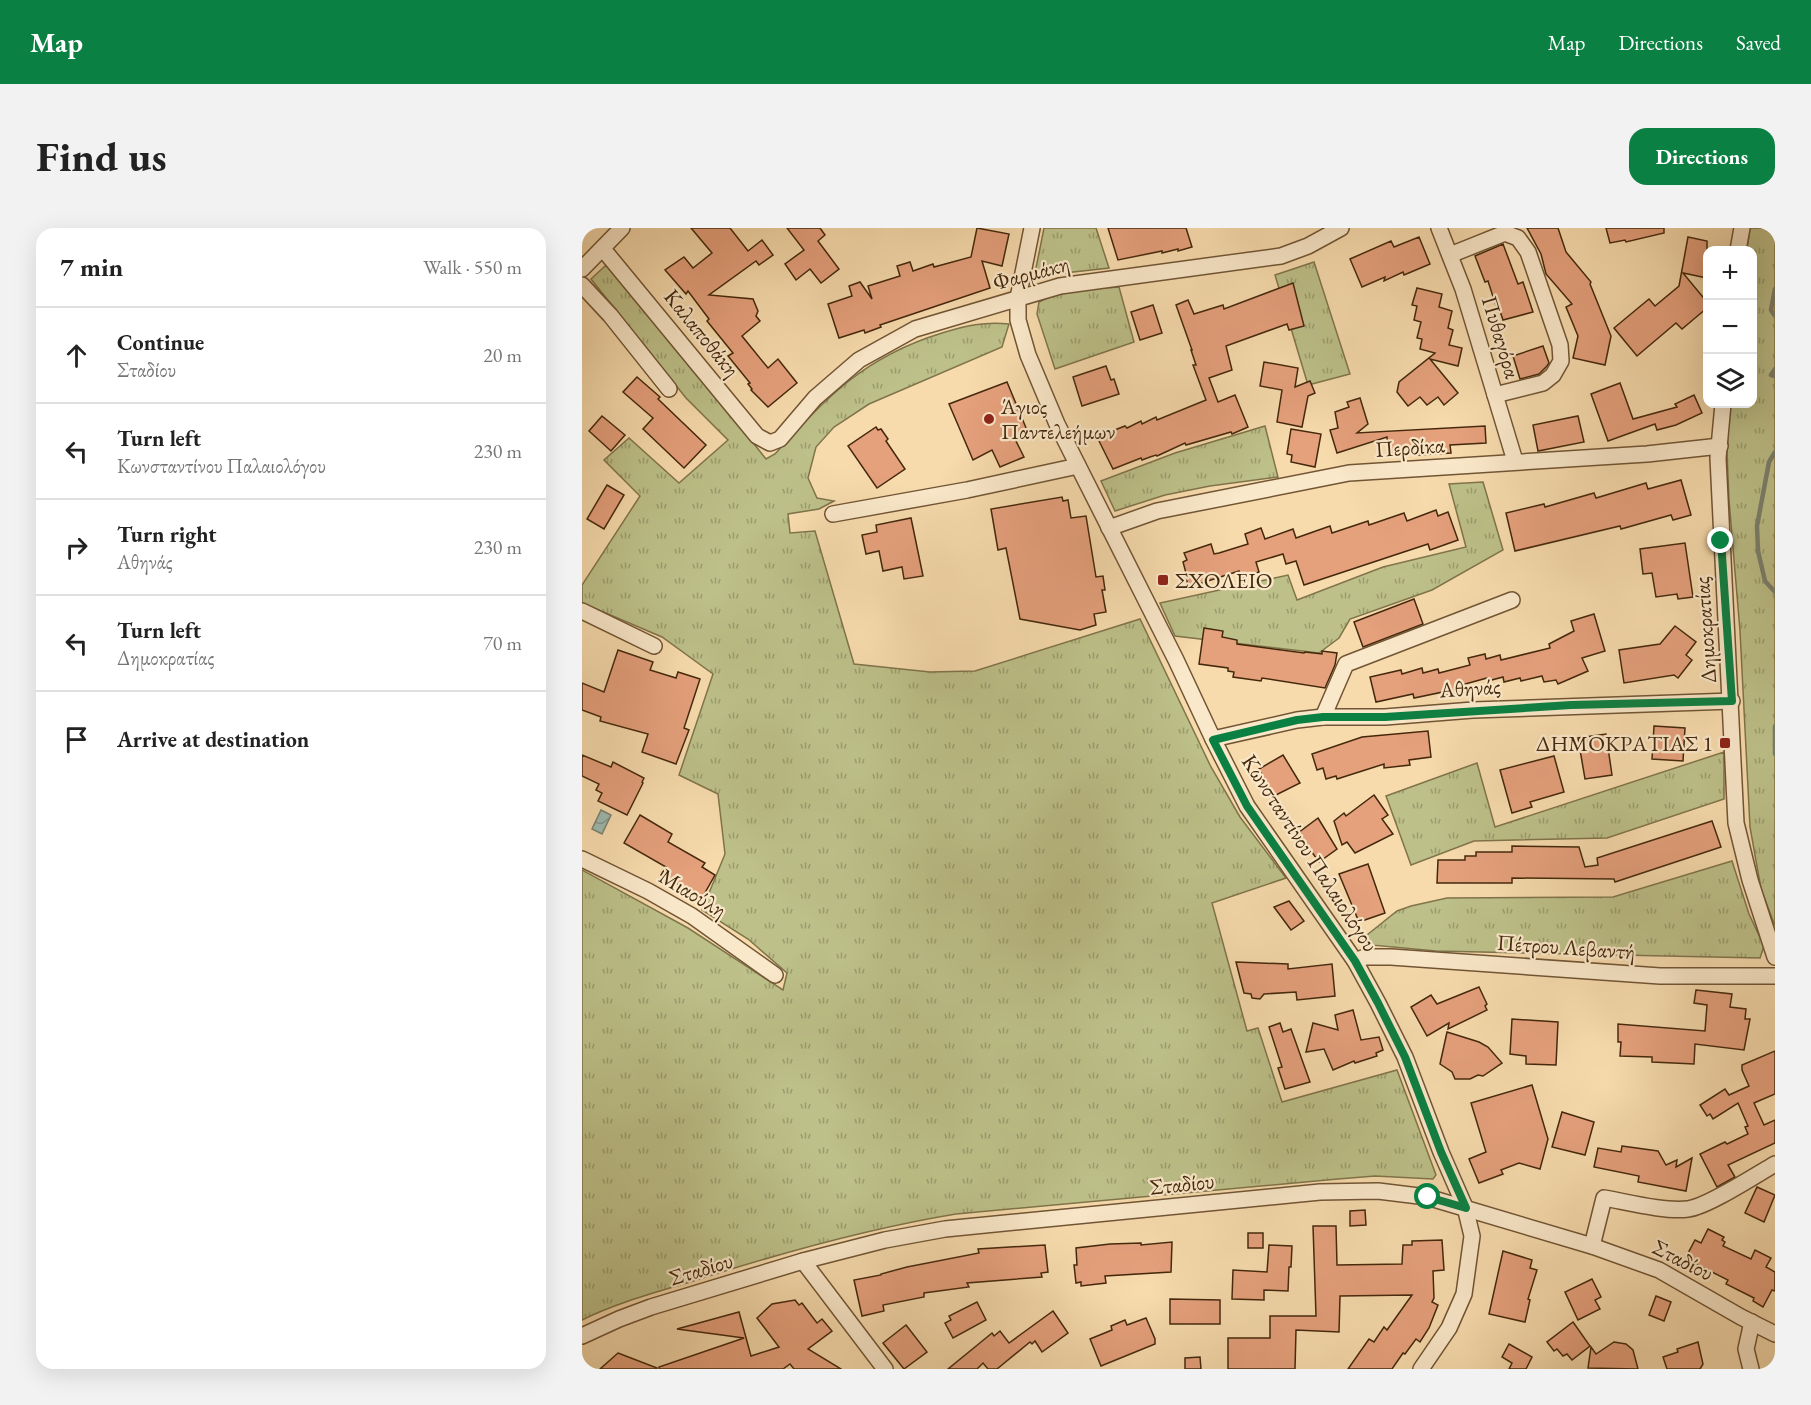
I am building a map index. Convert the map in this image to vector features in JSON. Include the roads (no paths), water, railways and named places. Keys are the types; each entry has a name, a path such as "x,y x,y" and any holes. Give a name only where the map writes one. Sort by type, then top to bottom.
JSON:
{"street":[{"path":"582,269 622,228"},
{"name":"Κωνσταντίνου Παλαιολόγου","path":"1032,228 1018,298 1018,320 1028,355 1108,528 1247,806 1355,961 1405,1057 1466,1208 1472,1236 1464,1294 1449,1328 1421,1369"},
{"name":"Φαρμάκη","path":"770,443 780,440 815,398 859,360 915,329 1048,288 1281,256 1308,246 1341,228"},
{"name":"Πυθαγόρα","path":"1439,228 1463,289 1515,461"},
{"path":"1739,246 1742,228"},
{"path":"1450,255 1505,233 1518,238 1528,252 1560,345 1561,362 1553,375 1543,383 1495,395"},
{"name":"Καλαποθάκη","path":"603,249 757,436 770,443"},
{"path":"582,285 610,315 669,388"},
{"name":"Δημοκρατίας","path":"1723,408 1718,458 1732,701 1736,822 1750,880 1775,957"},
{"name":"Περδίκα","path":"1108,528 1157,511 1349,473 1647,454 1720,446"},
{"path":"833,514 967,490 1078,466"},
{"path":"1323,717 1346,664 1512,600"},
{"path":"582,611 654,646"},
{"name":"Αθηνάς","path":"1213,740 1297,720 1323,717 1385,717 1506,708 1732,701"},
{"name":"Μιαούλη","path":"582,859 648,891 692,916 775,975"},
{"name":"Πέτρου Λεβαντή","path":"1355,961 1365,957 1391,957 1660,976 1775,976"},
{"path":"1592,1246 1604,1198 1673,1209 1691,1209 1775,1164"},
{"name":"Σταδίου","path":"582,1336 629,1315 803,1262 885,1240 945,1229 1320,1192 1393,1192 1428,1197 1592,1246 1659,1269 1775,1334"},
{"path":"803,1262 885,1369"},
{"path":"1751,1369 1746,1349 1752,1323"}],"water":[{"path":"601,810 611,815 602,834 592,829"}],"waterway":[{"path":"1775,289 1771,310 1775,316"},
{"path":"1775,369 1771,375 1775,376"},
{"path":"1775,452 1769,462 1757,526 1758,551 1765,581 1775,592"},
{"path":"1775,726 1775,754"}],"place":[{"name":"Άγιος Παντελεήμων","path":"989,419"},
{"name":"ΣΧΟΛΕΙΟ","path":"1163,580"},
{"name":"ΔΗΜΟΚΡΑΤΙΑΣ 1","path":"1725,743"}]}
